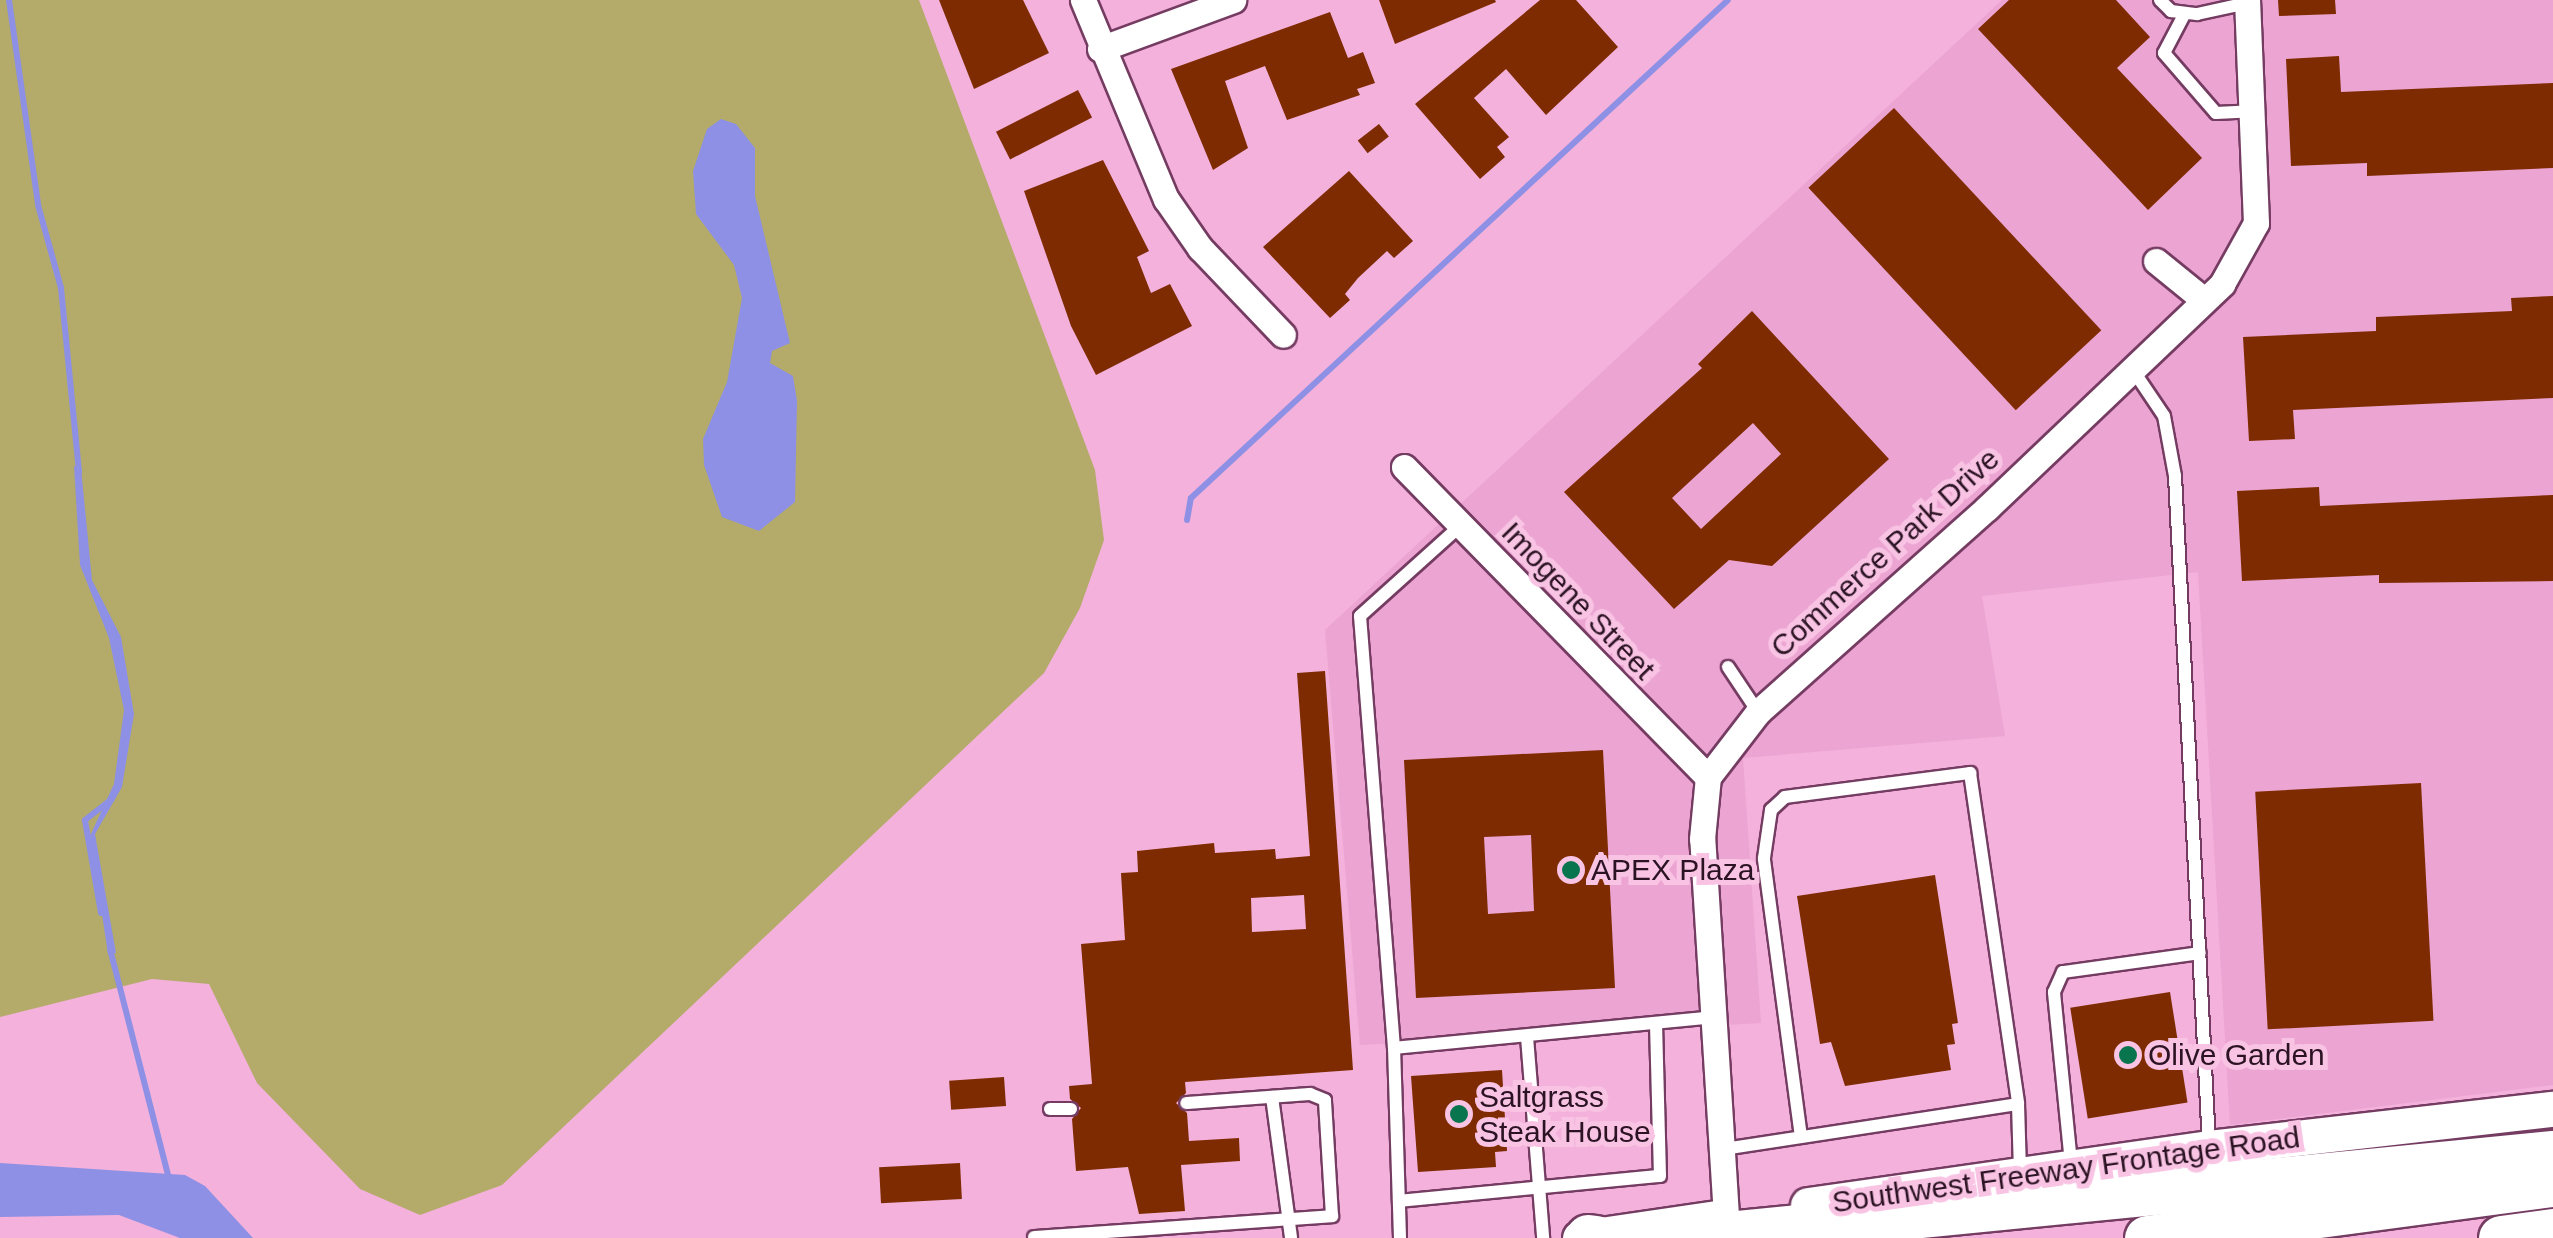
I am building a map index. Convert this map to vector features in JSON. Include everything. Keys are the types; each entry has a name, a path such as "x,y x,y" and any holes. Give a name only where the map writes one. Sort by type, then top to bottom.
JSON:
{"highway":[{"path":"1687,1238 2553,1153"},
{"path":"2147,1238 2553,1184"},
{"path":"2501,1238 2553,1231"}],"main road":[{"name":"Southwest Freeway Frontage Road","path":"1588,1238 2209,1148 2553,1110"}],"street":[{"path":"1082,0 1166,200 1200,248 1283,335"},
{"path":"1100,48 1233,0"},
{"name":"Commerce Park Drive","path":"1708,778 1758,712 2222,284 2256,223 2247,2"},
{"path":"2156,261 2204,300"},
{"name":"Imogene Street","path":"1404,467 1708,778"},
{"path":"1708,778 1702,838 1726,1216"}],"lane":[{"path":"2160,0 2171,11 2185,13 2247,2"},
{"path":"2185,13 2164,53 2216,113 2251,111"},
{"path":"2133,370 2164,416 2175,476 2209,1148"},
{"path":"1400,1238 1394,1048 1360,616 1460,526"},
{"path":"1728,667 1758,712"},
{"path":"1801,1138 1764,858 1771,810 1784,797 1970,773 2018,1104 2020,1176"},
{"path":"2072,1168 2054,992 2063,972 2200,953"},
{"path":"1394,1048 1716,1017"},
{"path":"1399,1202 1660,1176 1656,1024"},
{"path":"1526,1037 1543,1238"},
{"path":"1034,1236 1306,1221 1332,1216 1335,1204 1325,1100 1310,1094 1186,1103"},
{"path":"1272,1098 1290,1238"},
{"path":"1724,1149 2018,1104"},
{"path":"1050,1110 1071,1109"}],"shaded area":[{"path":"0,0 919,0 1095,470 1104,540 1080,608 1044,673 502,1185 420,1215 360,1189 257,1083 209,984 152,979 0,1017"},
{"path":"2002,0 2553,0 2553,1085 2230,1125 2198,572 1982,596 2005,736 1743,758 1761,1023 1360,1045 1325,630"}],"water":[{"path":"721,119 736,124 755,148 755,196 790,343 772,351 770,363 793,376 797,401 795,502 759,531 722,517 704,465 703,439 727,382 742,298 734,265 696,214 693,171 707,129"},
{"path":"74,466 81,468 92,580 121,637 134,714 122,787 95,834 116,953 108,954 90,836 114,784 124,710 109,638 80,565"},
{"path":"0,1163 185,1175 205,1186 253,1238 180,1238 119,1215 0,1217"}],"building":[{"path":"939,0 1023,0 1049,53 974,89"},
{"path":"1379,0 1495,0 1496,2 1395,44"},
{"path":"1540,0 1576,0 1618,47 1546,115 1506,69 1474,98 1509,137 1497,147 1505,157 1480,179 1415,104"},
{"path":"2009,0 2116,0 2150,37 2117,68 2202,158 2148,210 1978,29"},
{"path":"2278,0 2335,0 2336,14 2279,16"},
{"path":"1330,12 1348,58 1363,52 1375,83 1357,89 1360,95 1287,120 1265,66 1225,81 1248,148 1213,170 1171,69"},
{"path":"2339,56 2341,92 2553,83 2553,168 2367,176 2367,163 2291,166 2286,59"},
{"path":"1078,90 1092,118 1010,159 996,132"},
{"path":"1894,108 2101,330 2016,410 1808,188"},
{"path":"1379,124 1389,137 1368,153 1358,141"},
{"path":"1103,160 1149,251 1137,257 1151,293 1170,284 1192,326 1096,375 1071,326 1024,191"},
{"path":"1349,171 1413,241 1394,258 1387,251 1358,278 1345,294 1350,300 1330,318 1263,247"},
{"path":"2553,296 2553,398 2293,410 2295,439 2249,441 2243,337 2376,331 2376,317 2512,311 2511,298"},
{"path":"1752,311 1889,459 1772,566 1729,560 1674,609 1564,492 1702,368 1698,364","holes":["1753,423 1781,454 1701,529 1672,498"]},
{"path":"2319,487 2320,506 2553,495 2553,581 2379,583 2379,575 2242,581 2237,491"},
{"path":"1325,671 1353,1070 1185,1082 1186,1093 1176,1103 1187,1113 1189,1141 1239,1138 1240,1161 1181,1165 1185,1211 1139,1214 1128,1167 1076,1171 1072,1119 1081,1108 1070,1099 1069,1086 1092,1084 1081,944 1125,940 1121,873 1138,872 1137,851 1214,843 1215,853 1275,849 1276,859 1310,856 1297,673","holes":["1304,895 1306,929 1252,932 1251,898"]},
{"name":"APEX Plaza","path":"1603,750 1615,988 1416,998 1404,760","holes":["1531,835 1534,911 1488,914 1484,837"]},
{"path":"2421,783 2433,1021 2268,1029 2255,792"},
{"path":"1935,875 1958,1023 1952,1024 1955,1044 1947,1045 1951,1070 1845,1086 1831,1042 1820,1044 1797,896"},
{"name":"Olive Garden","path":"2170,992 2188,1103 2088,1118 2070,1008"},
{"name":"Saltgrass Steak House","path":"1502,1070 1507,1151 1495,1152 1496,1167 1418,1172 1411,1076"},
{"path":"1004,1077 1006,1106 951,1110 949,1081"},
{"path":"960,1163 962,1199 881,1203 879,1167"}],"waterway":[{"path":"9,0 38,205 61,288 79,472"},
{"path":"1187,520 1191,498 1728,0"},
{"path":"101,913 85,820 112,799"},
{"path":"110,949 169,1179"}],"place":[{"name":"APEX Plaza","path":"1571,870"},
{"name":"Olive Garden","path":"2128,1055"},
{"name":"Saltgrass Steak House","path":"1459,1114"}]}
